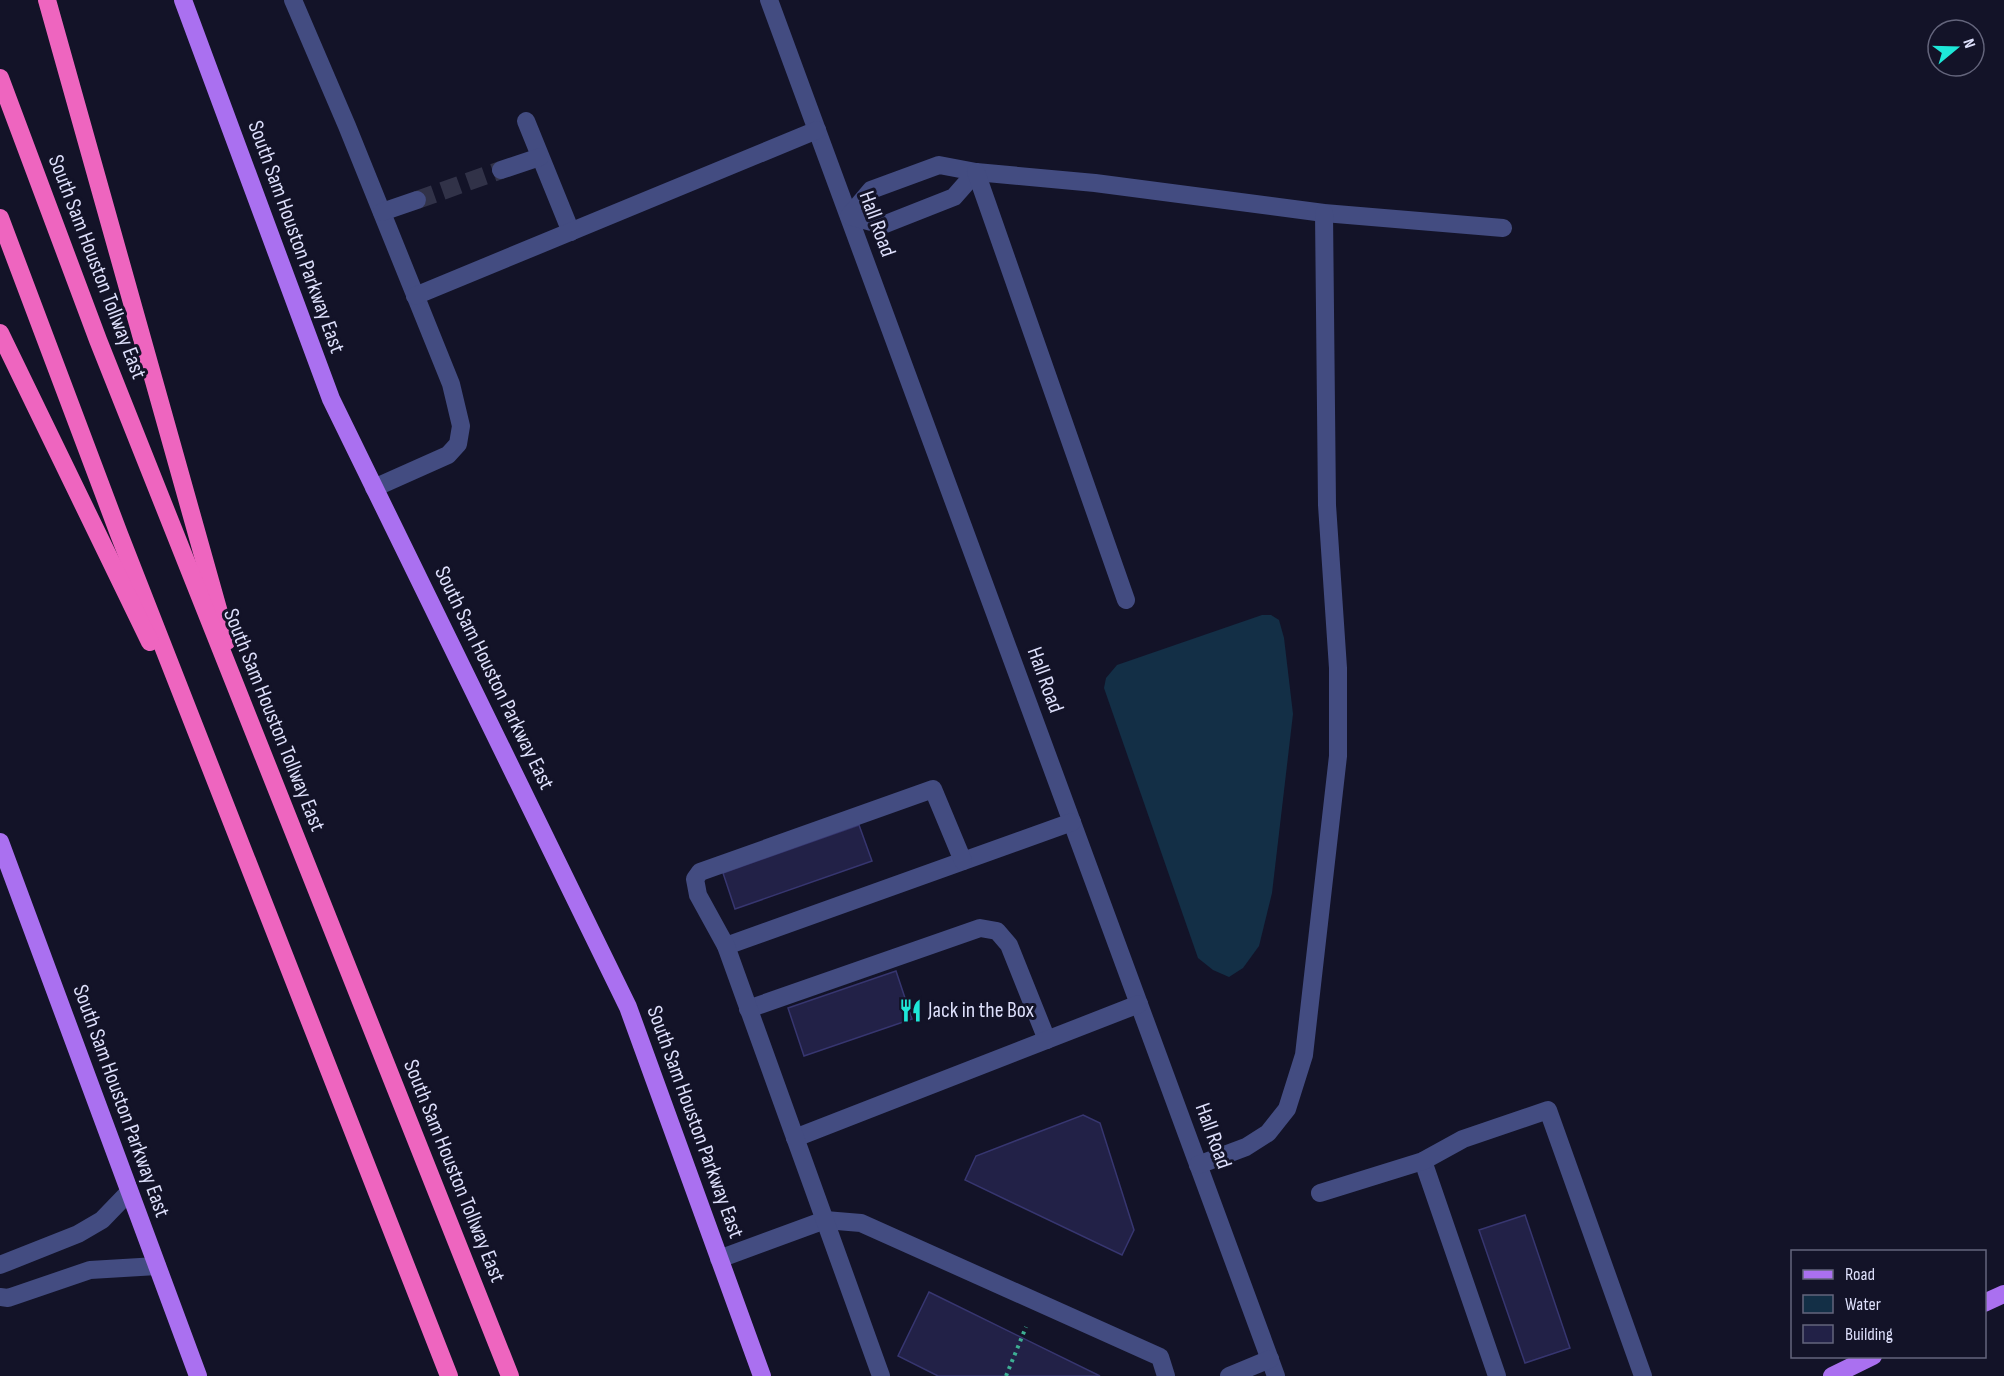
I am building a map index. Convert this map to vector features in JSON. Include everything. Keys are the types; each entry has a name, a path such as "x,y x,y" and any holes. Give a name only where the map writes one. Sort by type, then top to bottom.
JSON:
{"highway":[{"path":"47,0 254,735"},
{"name":"South Sam Houston Tollway East","path":"0,78 98,340 510,1376"},
{"path":"0,218 207,760 449,1376"},
{"path":"0,333 207,760"}],"main road":[{"name":"South Sam Houston Parkway East","path":"183,0 331,399 628,1007 762,1376"},
{"name":"South Sam Houston Parkway East","path":"0,842 198,1376"},
{"path":"1986,1302 2004,1294"},
{"path":"1832,1376 1869,1358"}],"street":[{"path":"293,0 451,384 461,426 458,444 448,455 374,488"},
{"name":"Hall Road","path":"769,0 1273,1368"},
{"path":"526,121 571,232"},
{"path":"415,296 817,130"},
{"path":"501,170 540,156"},
{"path":"975,172 954,197 883,225 849,216 871,190 939,165 975,172 1095,183 1324,213 1503,228"},
{"path":"975,172 1126,600"},
{"path":"382,212 417,200"},
{"path":"1198,1165 1246,1147 1268,1133 1287,1109 1304,1055 1338,756 1338,668 1327,506 1324,213"},
{"path":"881,1376 726,946 698,895 695,879 700,872 933,789 963,861"},
{"path":"726,946 1072,822"},
{"path":"748,1009 980,928 997,931 1009,945 1047,1040"},
{"path":"795,1138 1139,1004"},
{"path":"1320,1193 1423,1161 1463,1139 1548,1110 1639,1375"},
{"path":"1423,1161 1497,1376"},
{"path":"0,1265 78,1234 102,1220 129,1192"},
{"path":"719,1259 825,1220 861,1223 1160,1357 1166,1376"},
{"path":"0,1297 8,1298 90,1270 157,1266"},
{"path":"1229,1376 1273,1368"}],"path":[{"path":"1006,1376 1036,1302"}],"water":[{"path":"1262,615 1271,615 1279,620 1284,638 1293,714 1272,893 1259,946 1243,968 1229,977 1213,970 1198,958 1104,688 1106,678 1117,665"}],"building":[{"path":"859,825 872,861 735,909 723,873"},
{"path":"896,971 912,1019 804,1056 788,1008"},
{"path":"1083,1115 1100,1123 1134,1230 1122,1255 965,1180 976,1156"},
{"path":"1525,1215 1570,1348 1525,1363 1479,1230"},
{"path":"929,1292 1100,1376 938,1376 898,1356"}],"tunnel":[{"path":"417,200 501,170"}],"place":[{"name":"Jack in the Box","path":"910,1010"}]}
